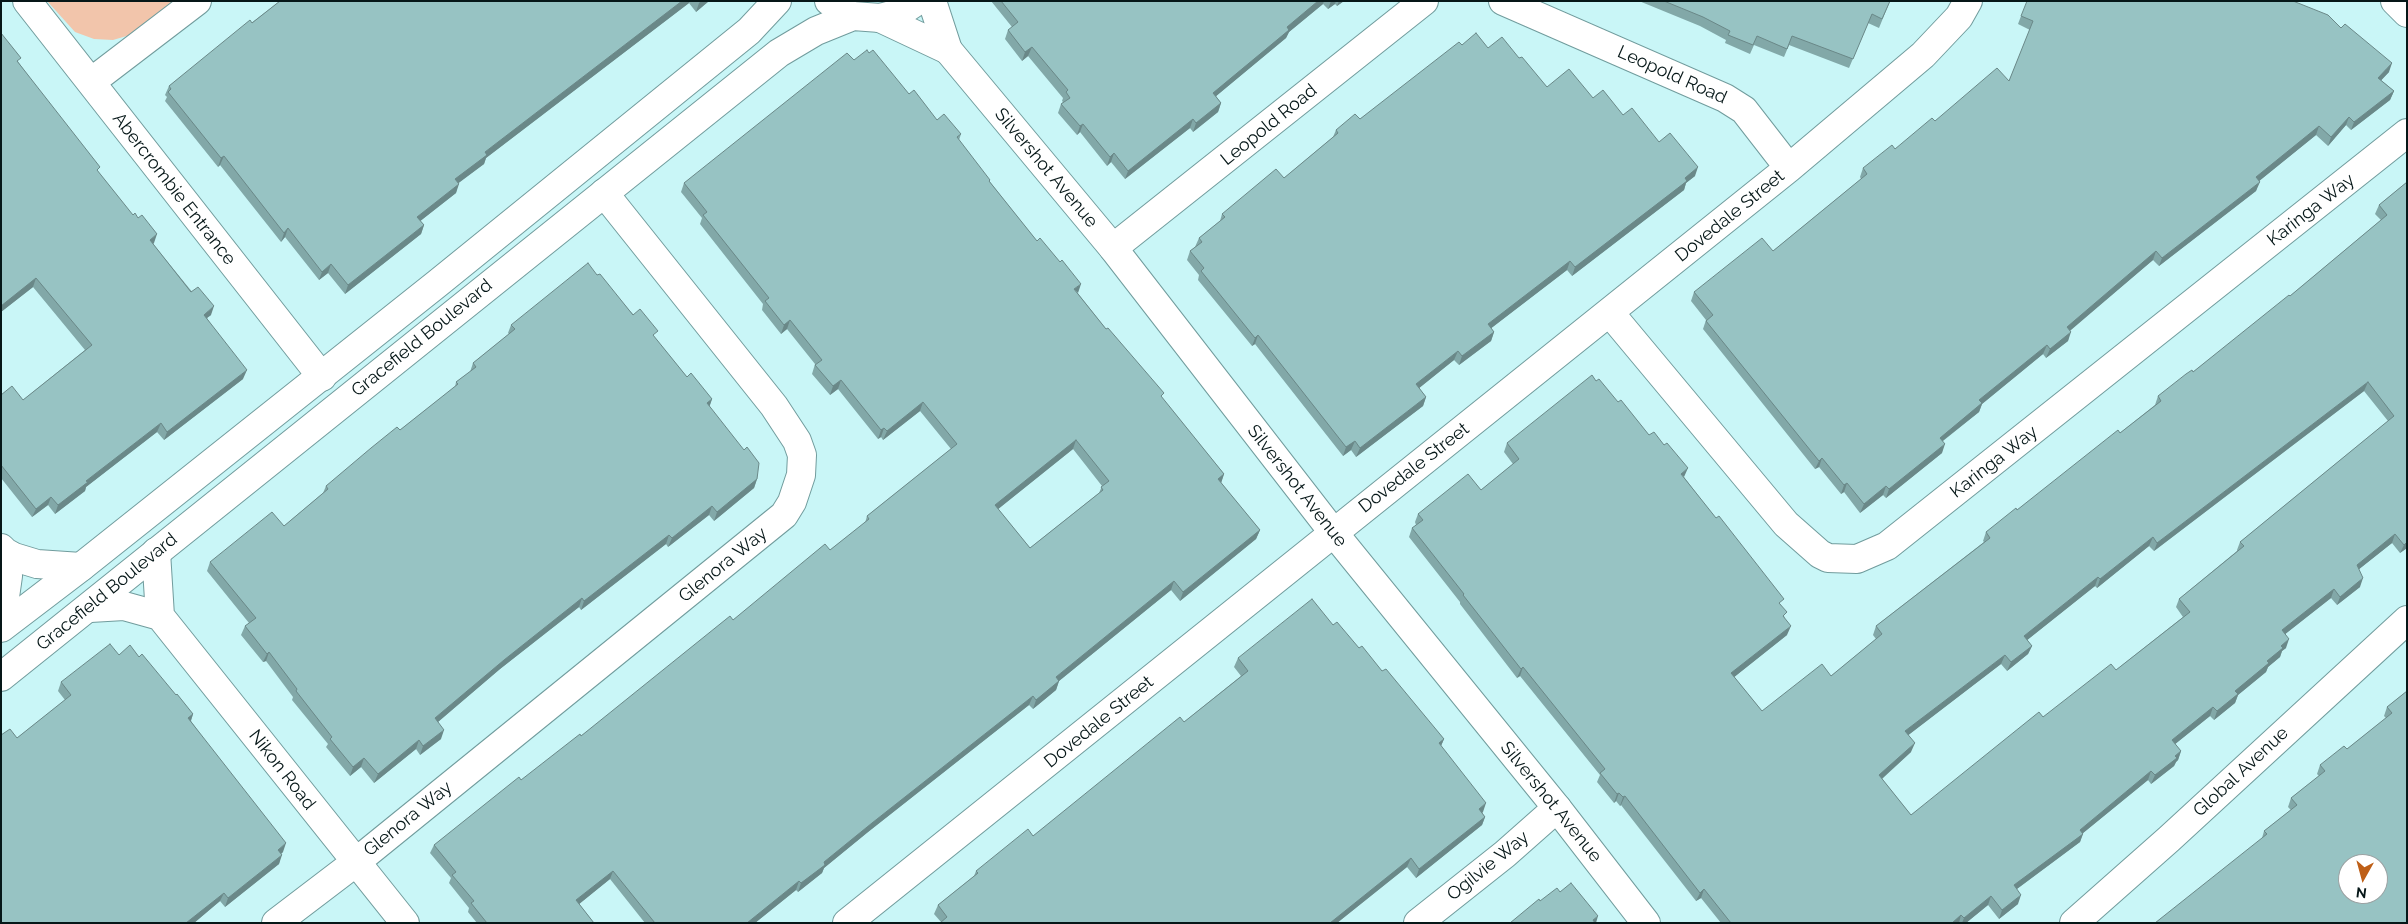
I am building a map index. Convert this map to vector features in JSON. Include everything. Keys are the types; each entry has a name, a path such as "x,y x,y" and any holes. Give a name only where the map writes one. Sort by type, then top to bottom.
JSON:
{"street":[{"name":"Abercrombie Entrance","path":"27,1 322,376"},
{"path":"91,82 197,1"},
{"name":"Gracefield Boulevard","path":"1,626 81,568 322,376 750,31 777,1"},
{"name":"Silvershot Avenue","path":"829,1 842,11 867,17 948,50"},
{"name":"Gracefield Boulevard","path":"1,677 90,608 156,552 779,53 816,31 867,17 899,13 917,1"},
{"name":"Silvershot Avenue","path":"932,1 948,50 1113,248 1333,532 1557,808 1646,923"},
{"name":"Leopold Road","path":"1113,248 1424,1"},
{"name":"Leopold Road","path":"1503,1 1725,98 1744,110 1789,168"},
{"name":"Dovedale Street","path":"856,920 1282,576 1333,532 1610,313 1789,168 1924,55 1960,17 1968,1"},
{"path":"2395,1 2407,13"},
{"name":"Karinga Way","path":"1610,313 1786,524 1820,554 1828,558 1857,559 1887,546 2407,133"},
{"name":"Glenora Way","path":"276,923 356,862 784,515 796,493 802,465 797,441 774,406 604,193"},
{"path":"3,550 37,564 81,568"},
{"path":"1,626 8,576 3,550"},
{"path":"90,608 124,606 160,616 156,552"},
{"name":"Nikon Road","path":"160,616 404,923"},
{"name":"Global Avenue","path":"2074,923 2407,620"},
{"name":"Ogilvie Way","path":"1418,923 1505,854 1557,808"}],"shaded area":[{"path":"47,1 174,1 130,35 113,40 94,39 75,32"}],"building":[{"path":"280,1 682,1 485,152 487,155 455,179 459,184 417,217 424,225 348,285 331,264 322,272 288,228 284,233 224,156 221,158 168,92 171,89 169,86 250,20 252,23"},
{"path":"1001,1 1318,1 1287,27 1289,30 1213,93 1221,103 1196,123 1193,119 1128,171 1114,153 1110,157 1083,124 1080,126 1061,104 1070,98 1066,92 1068,90 1032,47 1025,52 1008,30 1018,22"},
{"path":"1664,1 1890,1 1882,19 1872,14 1853,59 1792,36 1787,49 1757,36 1753,45 1728,35 1730,31 1703,17"},
{"path":"2027,1 2293,1 2328,15 2341,28 2345,24 2392,63 2378,78 2394,91 2354,122 2349,117 2331,137 2319,126 2256,177 2260,182 2162,258 2156,251 2067,327 2071,332 2050,349 2047,345 1979,400 1982,403 1940,438 1945,444 1889,489 1886,486 1864,504 1847,483 1844,485 1822,458 1819,461 1706,321 1713,315 1694,292 1762,238 1773,251 1867,174 1863,168 1892,145 1895,149 1932,118 1935,121 1997,68 2009,81 2033,21 2021,16"},
{"path":"1,33 21,58 17,61 100,167 97,170 133,215 135,213 138,218 142,215 157,234 150,240 191,292 198,287 214,306 204,315 247,370 167,432 161,423 58,505 51,497 36,509 1,465 1,395 12,386 23,400 92,345 36,278 1,306"},
{"path":"1476,33 1488,48 1502,37 1547,87 1569,69 1593,98 1603,90 1623,115 1632,108 1659,142 1670,133 1698,167 1685,178 1687,181 1575,267 1570,261 1488,324 1494,332 1462,356 1458,351 1416,384 1426,397 1360,448 1355,441 1346,447 1258,335 1255,338 1201,271 1204,268 1190,251 1202,242 1199,238 1225,217 1222,214 1276,169 1284,178 1338,133 1336,130 1355,114 1360,119 1459,42 1462,45"},
{"path":"867,50 869,53 873,50 909,94 914,90 937,120 944,114 961,134 957,137 989,181 1037,241 1040,238 1060,262 1062,260 1081,284 1074,289 1106,329 1108,328 1164,393 1161,396 1224,474 1218,479 1260,530 1183,592 1174,581 1056,677 1059,681 1036,700 1033,696 824,862 825,865 801,883 799,881 747,923 655,923 613,871 576,900 594,923 487,923 471,903 474,901 452,875 456,872 434,845 519,777 521,780 580,734 581,736 730,616 733,620 825,544 830,550 869,519 867,516 957,444 923,402 887,431 884,428 881,430 841,380 833,386 815,365 822,360 790,320 784,325 765,301 769,298 703,215 707,212 684,183 847,53 854,60","holes":["1076,440 1109,481 1101,487 1103,490 1030,548 995,505"]},
{"path":"2407,182 2407,542 2404,545 2395,534 2357,565 2363,578 2340,597 2334,589 2282,630 2289,639 2281,646 2283,648 2267,661 2269,663 2235,691 2238,694 2217,711 2213,707 2172,740 2181,751 2175,756 2177,758 2155,775 2151,771 2080,830 2083,834 2014,885 2021,895 2002,910 1991,896 1964,918 1961,915 1952,923 1731,923 1704,889 1700,893 1625,796 1617,794 1600,773 1605,769 1523,667 1521,669 1412,528 1423,520 1418,514 1468,474 1481,490 1519,459 1507,443 1592,375 1596,381 1599,379 1618,402 1621,400 1649,435 1654,432 1664,445 1667,443 1688,468 1681,474 1716,518 1719,516 1784,599 1779,603 1787,612 1783,616 1791,626 1731,673 1762,711 1822,664 1831,676 1882,634 1876,626 1990,538 1986,532 2016,508 2017,510 2118,430 2120,433 2161,401 2158,396 2186,374 2192,370 2193,372 2290,296 2387,215 2379,205","holes":["2368,382 2394,416 2240,542 2244,546 2179,599 2190,612 2116,670 2111,664 2043,717 2039,712 1911,815 1879,775 1915,743 1905,731 2005,655 2011,662 2032,646 2024,636 2098,577 2100,579 2153,537 2157,543"]},
{"path":"588,263 597,275 600,274 633,315 640,309 658,331 653,335 687,377 691,373 712,399 707,403 744,450 747,447 759,463 757,479 717,512 712,506 672,538 669,535 584,601 582,598 504,660 435,718 444,730 423,746 419,740 378,774 364,758 353,767 330,739 332,737 296,691 297,689 269,652 267,654 245,626 256,618 210,562 272,512 284,526 328,489 326,486 371,448 397,427 400,430 458,384 456,382 476,367 473,363 515,329 511,325"},
{"path":"1312,599 1333,625 1337,622 1359,648 1362,646 1382,671 1386,669 1444,739 1439,743 1486,803 1479,809 1485,817 1419,869 1411,858 1330,923 940,923 947,917 938,905 978,873 976,871 1028,829 1033,836 1180,717 1184,722 1248,671 1238,658"},
{"path":"110,644 119,655 130,645 139,657 142,654 177,694 193,714 188,718 286,843 278,850 282,855 228,898 224,893 186,923 1,923 1,735 10,729 17,738 71,695 61,682"},
{"path":"2407,691 2407,923 2155,923 2267,834 2264,831 2297,805 2291,798 2325,771 2320,765 2344,746 2347,749 2392,713 2387,707"},
{"path":"1571,883 1598,916 1593,920 1595,923 1510,923 1539,899 1540,901 1557,888 1560,892"}]}
